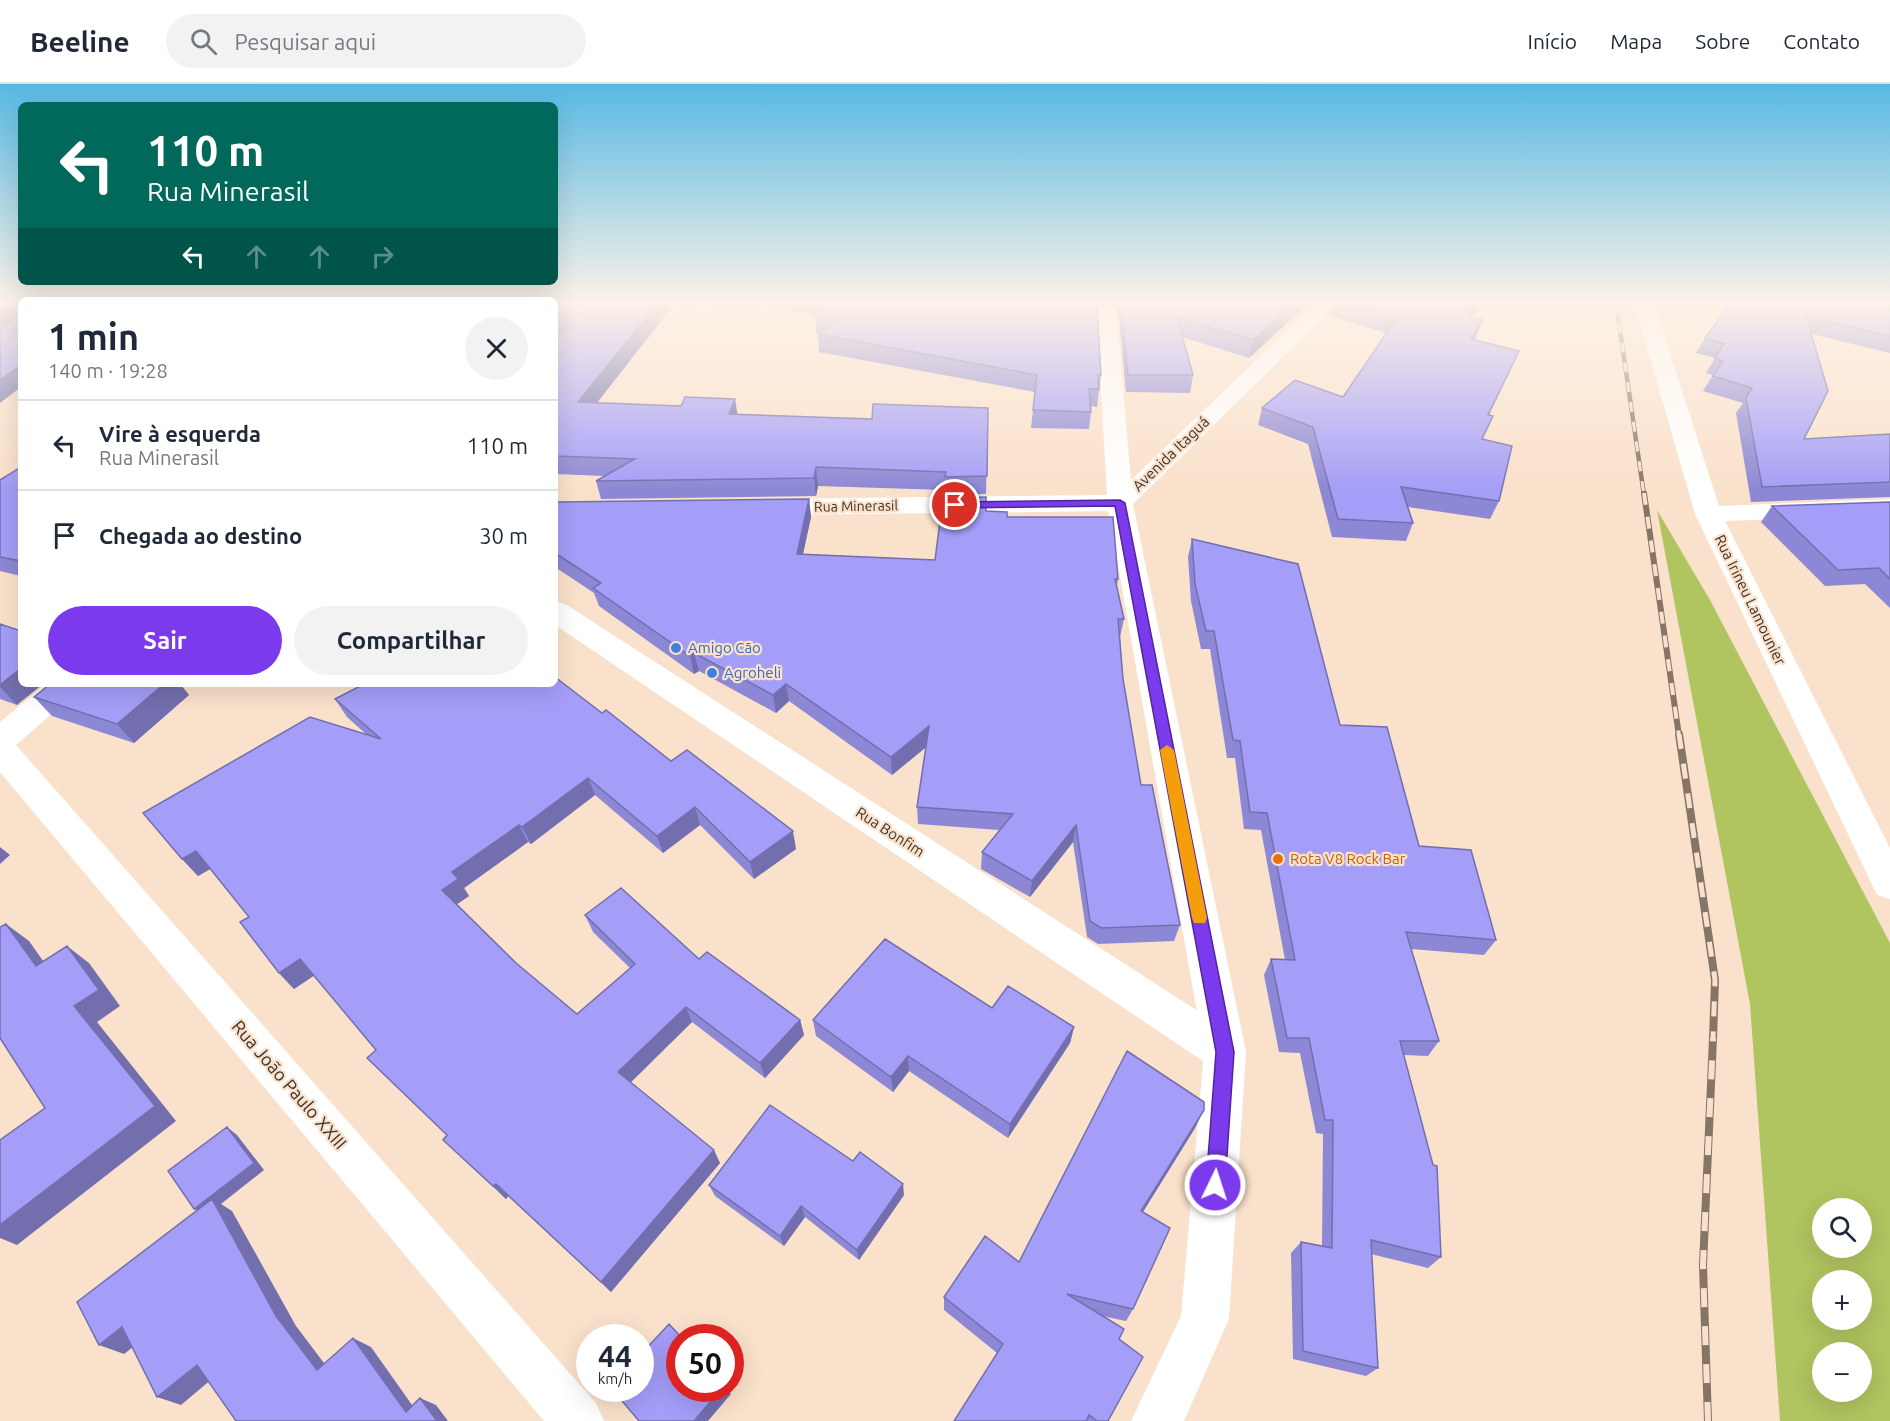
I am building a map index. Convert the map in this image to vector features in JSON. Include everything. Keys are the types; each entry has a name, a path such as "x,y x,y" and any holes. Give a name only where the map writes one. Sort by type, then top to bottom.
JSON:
{"street":[{"path":"1104,365 1120,503"},
{"name":"Avenida Itaguá","path":"1157,1421 1205,1319 1225,1052 1120,503 1263,365"},
{"name":"Rua Irineu Lamounier","path":"1663,365 1708,514 1888,876"},
{"name":"Rua Minerasil","path":"743,508 1120,503"},
{"path":"1708,514 1890,507"},
{"name":"Rua Bonfim","path":"558,613 1225,1052"},
{"path":"0,740 62,687"},
{"name":"Rua João Paulo XXIII","path":"0,749 578,1421"}],"green space":[{"path":"1657,510 1710,600 1890,943 1890,1421 1780,1421 1750,1004"}],"building":[{"path":"0,365 18,365 18,367 0,380"},
{"path":"558,365 608,365 578,402 681,406 685,397 735,399 729,414 872,419 873,404 988,408 987,476 945,477 946,472 816,467 814,478 596,481 635,459 558,456"},
{"path":"986,365 1100,365 1101,375 1098,375 1099,389 1089,389 1091,412 1033,410 1037,375"},
{"path":"1127,365 1190,365 1193,375 1128,375"},
{"path":"1365,365 1512,365 1488,415 1493,416 1482,439 1512,446 1499,501 1401,487 1413,523 1338,519 1313,427 1262,408 1295,380 1343,397"},
{"path":"1720,365 1820,365 1828,391 1804,439 1890,434 1890,482 1762,487 1746,398 1752,388 1713,376"},
{"path":"18,469 18,560 0,557 0,480"},
{"path":"986,497 986,511 1007,512 1007,517 1113,517 1118,579 1115,579 1124,619 1118,619 1123,679 1141,785 1152,785 1180,925 1101,928 1090,921 1076,825 1032,881 982,852 1013,814 917,807 929,726 891,757 786,684 773,695 694,653 690,656 593,588 601,583 558,555 558,502 809,499 797,554 935,560 943,498"},
{"path":"1890,502 1890,579 1879,568 1838,570 1772,506"},
{"path":"1192,539 1298,564 1340,725 1387,727 1419,846 1471,850 1496,940 1406,932 1439,1041 1400,1041 1433,1165 1437,1166 1441,1257 1371,1240 1378,1368 1303,1351 1301,1242 1332,1248 1333,1120 1325,1120 1309,1038 1287,1038 1271,959 1295,960 1267,813 1250,812 1240,741 1233,740 1214,631 1206,631 1195,584"},
{"path":"0,624 18,630 18,670 0,685"},
{"path":"558,679 602,713 606,710 671,761 687,750 793,831 750,862 695,807 657,836 588,778 522,827 519,825 452,872 458,879 442,890 516,963 577,1014 635,964 585,915 621,888 699,959 707,952 800,1020 760,1063 686,1007 618,1072 714,1150 601,1282 496,1184 493,1186 443,1140 447,1135 367,1058 376,1050 300,959 279,973 240,922 249,917 196,851 182,859 143,813 310,717 381,739 335,699 358,687 558,687"},
{"path":"46,687 160,687 117,724 34,697"},
{"path":"6,924 36,966 67,946 99,990 74,1006 155,1106 0,1225 0,1140 45,1108 0,1038 0,927"},
{"path":"885,939 992,1008 1008,986 1074,1027 1010,1124 908,1056 891,1077 813,1020"},
{"path":"1127,1051 1204,1102 1204,1110 1141,1211 1170,1228 1133,1309 1067,1294 1124,1329 1119,1339 1143,1357 1108,1421 1097,1421 1089,1415 1086,1421 954,1421 1003,1344 944,1297 985,1236 1019,1262"},
{"path":"770,1105 853,1161 860,1152 903,1184 857,1250 801,1206 780,1236 709,1185"},
{"path":"227,1127 254,1163 194,1209 168,1171"},
{"path":"212,1199 276,1316 317,1370 353,1338 406,1412 420,1398 437,1421 236,1421 197,1365 157,1397 122,1327 99,1345 77,1302"},
{"path":"666,1327 666,1402 710,1402 694,1421 639,1421 623,1402 654,1402 654,1340"}],"railway":[{"path":"1625,365 1644,495"},
{"path":"1644,493 1679,736"},
{"path":"1679,734 1715,980 1713,1039"},
{"path":"1708,1421 1703,1265 1713,1038"}],"slow traffic":[{"path":"1167,750 1199,918"}],"place":[{"name":"Amigo Cão","path":"676,648"},
{"name":"Agroheli","path":"712,673"},
{"name":"Rota V8 Rock Bar","path":"1278,859"}],"route":[{"path":"955,505 1120,503 1225,1052 1215,1185"}]}
